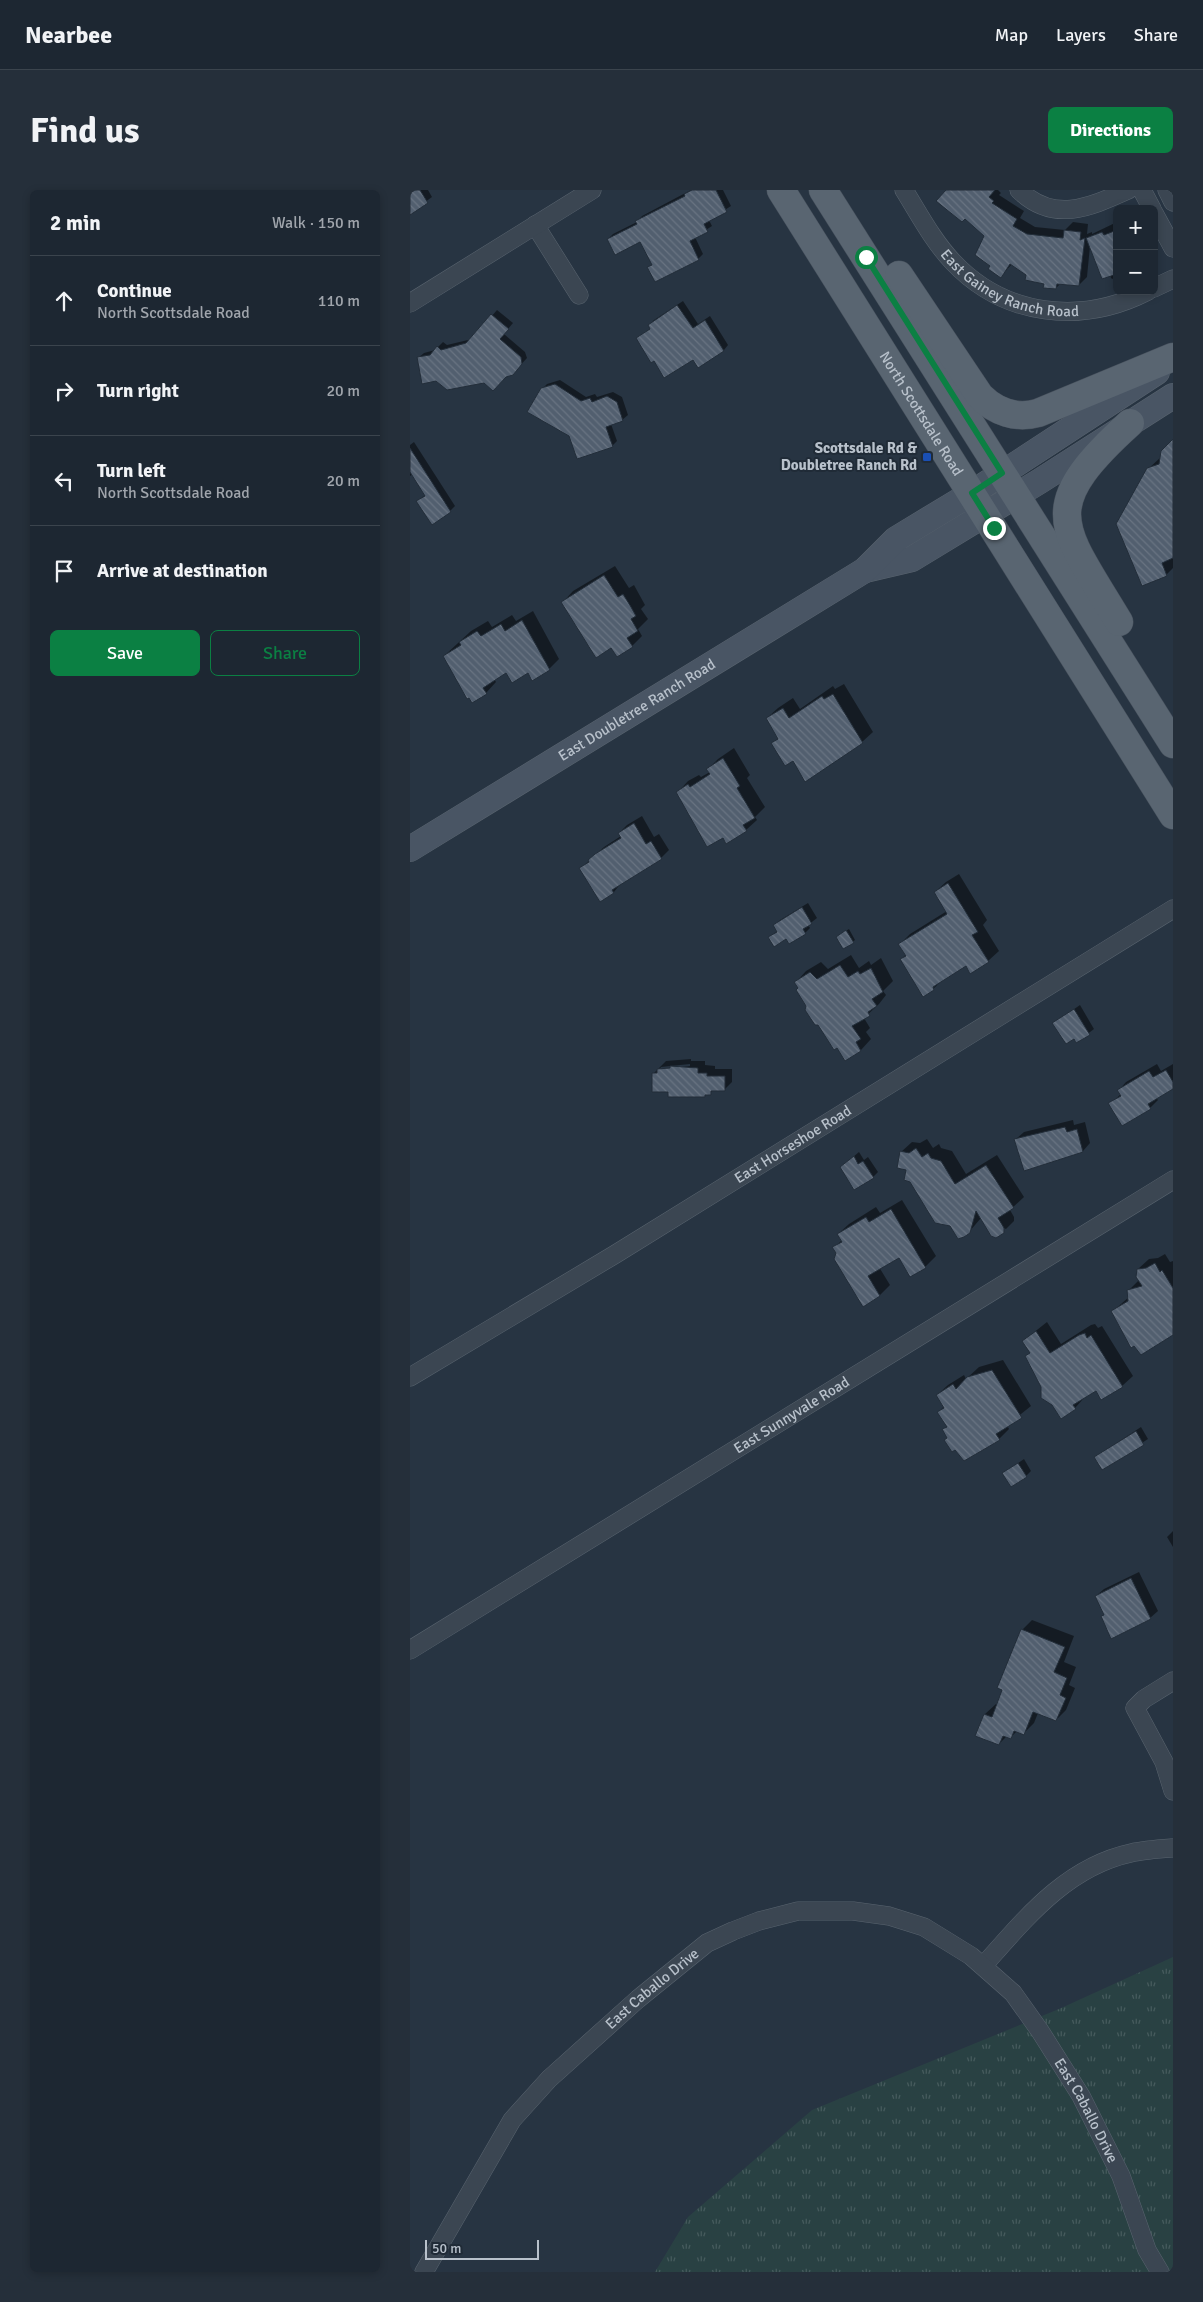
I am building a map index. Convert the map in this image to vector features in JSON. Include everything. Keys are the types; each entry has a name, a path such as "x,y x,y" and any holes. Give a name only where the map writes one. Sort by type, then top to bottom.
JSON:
{"main road":[{"name":"North Scottsdale Road","path":"781,190 1173,815"},
{"path":"825,190 886,255 980,396 996,409 1020,415 1038,413 1173,357"},
{"path":"825,190 1169,737"},
{"name":"East Doubletree Ranch Road","path":"1010,484 1173,362"},
{"name":"East Doubletree Ranch Road","path":"410,849 865,570 896,539 979,503 1010,484 1130,424 1173,396"},
{"path":"1130,424 1087,465 1076,480 1068,501 1066,524 1076,550 1136,651 1169,737"},
{"path":"1134,752 1173,792"}],"street":[{"path":"410,303 592,190"},
{"name":"East Gainey Ranch Road","path":"904,190 952,262 981,287 1008,302 1056,312 1087,311 1111,306 1138,295"},
{"path":"1019,190 1026,197 1045,206 1063,210 1081,210 1128,190"},
{"path":"1142,190 1150,205"},
{"path":"1166,190 1173,202"},
{"path":"1158,220 1173,248"},
{"path":"536,225 579,295"},
{"path":"1158,286 1173,278"},
{"name":"East Horseshoe Road","path":"410,1377 614,1255 1173,909"},
{"name":"East Sunnyvale Road","path":"410,1650 1173,1180"},
{"path":"1173,1681 1144,1699 1136,1708 1164,1762 1173,1791"},
{"path":"982,1966 1041,1901 1067,1881 1102,1863 1130,1853 1173,1848"},
{"name":"East Caballo Drive","path":"424,2272 512,2120 529,2098 638,1999 707,1943 759,1921 798,1911 853,1910 889,1916 924,1927 957,1946 1013,1993 1023,2005 1081,2096 1121,2176 1147,2250 1160,2272"}],"green space":[{"path":"1173,1957 1173,2272 655,2272 688,2217 812,2110 1059,2009"}],"building":[{"path":"410,190 420,190 428,203 410,215"},
{"path":"692,190 716,190 727,212 704,224 708,232 690,241 699,260 655,282 647,267 652,265 640,242 615,255 607,239 637,224 635,221 685,196 684,194"},
{"path":"946,190 995,190 989,197 994,201 992,203 1017,219 1013,226 1027,234 1063,238 1064,230 1081,232 1080,240 1085,238 1079,286 1057,284 1056,289 1043,288 1044,284 1025,280 1026,275 1010,264 1001,278 988,269 990,266 975,255 984,236 965,219 962,222 936,201"},
{"path":"1102,232 1104,235 1113,232 1113,275 1102,279 1086,238"},
{"path":"677,305 693,328 705,320 724,351 698,368 693,360 664,378 654,361 651,363 636,338 650,329 648,325"},
{"path":"491,314 509,329 500,339 521,357 522,364 513,375 506,377 493,391 484,383 447,390 436,381 422,384 417,357 430,355 437,346 441,350 466,343"},
{"path":"555,384 581,401 590,398 592,402 607,396 617,402 623,421 606,427 613,447 577,459 569,436 527,412 541,388"},
{"path":"1173,439 1173,558 1162,563 1167,576 1142,586 1116,524 1147,468 1159,464 1161,451"},
{"path":"410,448 451,512 432,525 416,501 425,496 410,472"},
{"path":"604,575 618,597 623,594 631,607 636,616 631,619 638,631 627,638 633,647 617,657 611,648 596,658 561,602"},
{"path":"522,620 550,670 532,681 528,673 512,683 506,673 483,688 487,694 472,703 469,698 467,699 443,656 461,645 459,642 477,631 481,636 501,624 505,631"},
{"path":"833,694 863,743 805,782 793,761 785,766 771,743 778,739 766,718 783,708 789,718 822,696 824,699"},
{"path":"723,758 740,786 737,788 755,818 743,825 747,831 726,844 723,838 707,847 676,792 688,784 690,787 710,774 706,769"},
{"path":"634,823 646,844 651,841 662,859 612,890 614,893 600,902 579,868 589,862 588,860 595,854 621,838 618,833"},
{"path":"948,883 978,932 972,935 989,962 970,974 966,966 933,987 934,990 923,997 900,959 906,956 898,944 947,914 934,892"},
{"path":"802,907 812,924 803,929 806,934 789,944 786,939 774,947 768,937 777,932 773,925"},
{"path":"846,930 854,943 843,949 836,937"},
{"path":"840,965 848,977 858,971 860,974 871,968 883,992 872,999 877,1006 868,1012 870,1016 852,1026 861,1039 856,1042 861,1051 845,1061 837,1048 834,1050 818,1025 815,1025 805,1010 806,1006 796,990 798,988 794,982 810,972 817,979"},
{"path":"1074,1009 1090,1035 1076,1043 1074,1039 1066,1044 1052,1023"},
{"path":"670,1066 698,1068 698,1073 707,1073 707,1076 725,1076 725,1091 711,1091 711,1095 705,1095 705,1097 668,1097 668,1092 652,1092 652,1073 657,1073 657,1069 670,1068"},
{"path":"1166,1070 1173,1082 1173,1089 1148,1104 1151,1109 1122,1126 1108,1103 1121,1096 1117,1090 1149,1071 1153,1077"},
{"path":"1065,1127 1067,1132 1077,1129 1083,1152 1024,1171 1014,1139"},
{"path":"916,1148 922,1157 928,1153 931,1158 941,1161 955,1184 986,1165 1014,1208 998,1218 1004,1228 1004,1233 996,1238 991,1236 976,1211 970,1233 958,1239 950,1226 935,1223 910,1182 904,1180 906,1170 897,1168 900,1151 909,1153"},
{"path":"854,1156 858,1164 863,1161 874,1178 854,1190 840,1167"},
{"path":"891,1209 926,1268 910,1277 899,1258 868,1276 880,1296 863,1307 834,1259 836,1253 832,1247 842,1242 837,1234 866,1217 869,1222"},
{"path":"1155,1263 1160,1272 1162,1270 1173,1288 1173,1335 1141,1355 1134,1346 1131,1348 1111,1311 1128,1301 1127,1290 1142,1286 1136,1277 1137,1269 1146,1268"},
{"path":"1036,1331 1050,1353 1079,1335 1085,1333 1087,1338 1091,1335 1123,1387 1101,1400 1096,1391 1073,1405 1076,1409 1061,1419 1052,1405 1041,1398 1041,1387 1025,1356 1030,1353 1022,1341"},
{"path":"992,1370 1022,1418 996,1434 1000,1440 964,1461 955,1450 952,1452 944,1440 947,1438 942,1429 947,1427 937,1412 944,1408 936,1395 953,1384 956,1389 967,1377"},
{"path":"1136,1431 1144,1445 1102,1470 1094,1457"},
{"path":"1018,1463 1027,1477 1011,1487 1002,1473"},
{"path":"1131,1578 1151,1619 1111,1639 1101,1616 1104,1615 1095,1596"},
{"path":"1021,1629 1065,1647 1054,1672 1067,1678 1060,1695 1066,1698 1056,1721 1033,1712 1024,1735 1014,1731 1011,1739 1003,1736 999,1745 975,1736 984,1714 992,1717 1002,1690 997,1688"}],"place":[{"name":"Scottsdale Rd & Doubletree Ranch Rd","path":"927,457"}],"route":[{"path":"866,257 1002,473 972,493 994,528"}]}
